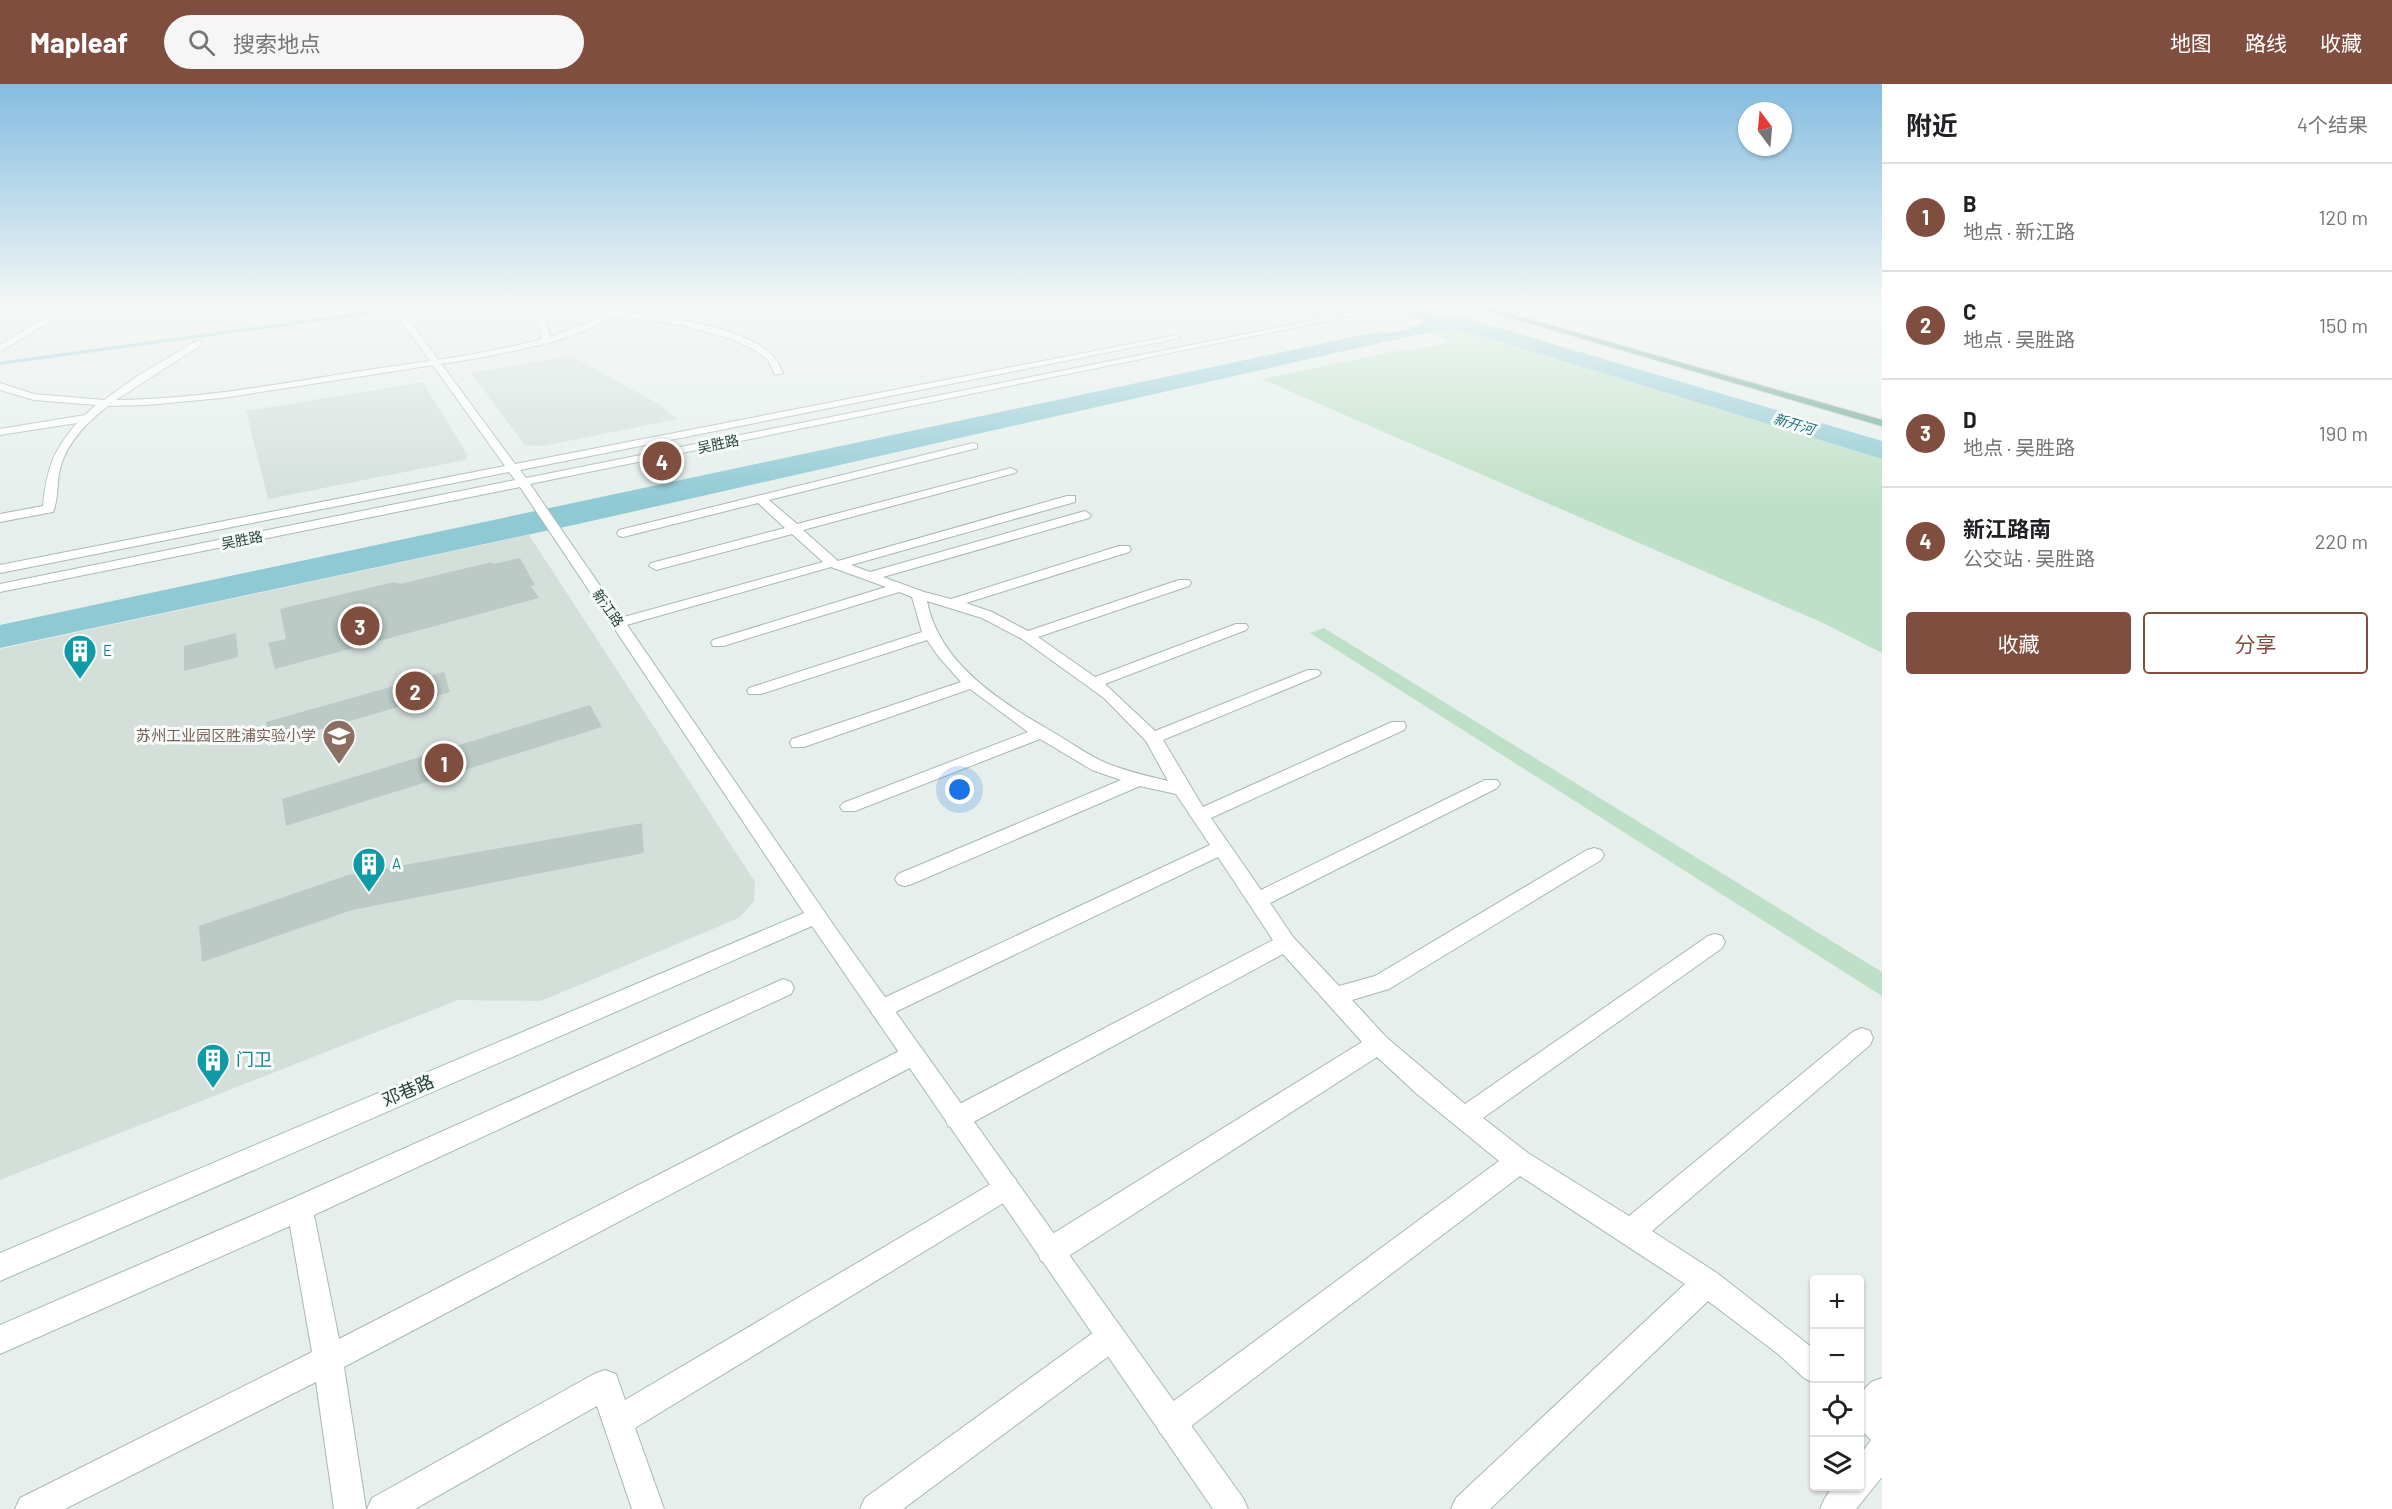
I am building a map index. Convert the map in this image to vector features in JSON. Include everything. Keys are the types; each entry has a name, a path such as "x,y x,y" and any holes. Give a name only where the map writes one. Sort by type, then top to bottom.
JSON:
{"main road":[{"path":"1703,372 1882,423"}],"street":[{"path":"0,518 49,509 56,461 64,444 87,418 154,372"},
{"path":"0,386 10,391 44,399 107,403 197,398 372,372"},
{"name":"新江路","path":"442,372 523,483 816,916 1232,1509"},
{"name":"吴胜路","path":"0,569 1004,372"},
{"name":"吴胜路","path":"0,588 1073,372"},
{"path":"0,432 87,418"},
{"path":"623,534 973,446"},
{"path":"571,458 582,471"},
{"path":"656,566 1011,471"},
{"path":"444,483 452,498"},
{"path":"761,499 835,564 919,596 952,603 987,615 1028,636 1110,695 1153,738 1182,790 1286,943 1378,1044 1464,1118 1519,1161 1707,1283 1788,1344 1810,1364"},
{"path":"618,623 1071,499"},
{"path":"869,577 1085,515"},
{"path":"952,603 1124,549"},
{"path":"1028,636 1184,583"},
{"path":"718,643 898,588"},
{"path":"919,596 922,614 930,634 985,694 1040,732 1100,767 1137,780 1182,790"},
{"path":"1094,683 1241,627"},
{"path":"754,691 930,634"},
{"path":"1153,738 1312,673"},
{"path":"798,743 973,683"},
{"path":"1199,816 1398,726"},
{"path":"849,807 1040,732"},
{"path":"905,879 1137,780"},
{"path":"1256,901 1491,784"},
{"path":"881,1009 1221,848"},
{"path":"1334,996 1381,983 1594,855"},
{"name":"邓巷路","path":"0,1267 816,916"},
{"path":"1464,1118 1715,942"},
{"path":"957,1118 1286,943"},
{"path":"0,1340 300,1208 783,988"},
{"path":"1630,1232 1862,1038"},
{"path":"1051,1251 1378,1044"},
{"path":"31,1509 328,1360 913,1055"},
{"path":"1171,1422 1519,1161"},
{"path":"618,1421 1006,1187"},
{"path":"300,1208 328,1360 350,1509"},
{"path":"1467,1509 1707,1283"},
{"path":"876,1509 1111,1336"},
{"path":"383,1509 605,1385 648,1509"},
{"path":"1864,1475 1882,1451"},
{"path":"1836,1509 1850,1491"}],"shaded area":[{"path":"599,372 657,403 678,419 543,446 525,445 471,373"},
{"path":"423,382 468,456 465,460 268,499 246,411"},
{"name":"苏州工业园区胜浦实验小学","path":"529,535 755,882 754,901 739,918 541,1001 458,1000 0,1180 0,649"}],"green space":[{"path":"1298,372 1597,372 1882,459 1882,653 1823,623 1262,379"},
{"path":"1324,628 1882,972 1882,996 1310,633"}],"water":[{"path":"1191,372 1254,372 578,524 0,648 0,625"},
{"name":"新开河","path":"1597,372 1646,372 1882,441 1882,459"}],"building":[{"path":"520,558 535,585 531,586 539,598 275,669 268,643 286,639 280,609 394,582 400,584 492,562 493,564"},
{"path":"236,633 238,657 184,671 184,646"},
{"path":"444,672 450,692 270,744 266,722"},
{"path":"590,705 602,727 286,826 282,799"},
{"name":"A","path":"642,823 644,853 352,910 202,962 199,926 348,875"}],"place":[{"name":"新江路南","path":"662,461"},
{"name":"D","path":"360,626"},
{"name":"E","path":"80,680"},
{"name":"C","path":"415,691"},
{"name":"B","path":"444,763"},
{"name":"苏州工业园区胜浦实验小学","path":"339,765"},
{"name":"A","path":"369,893"},
{"name":"门卫","path":"213,1089"}]}
